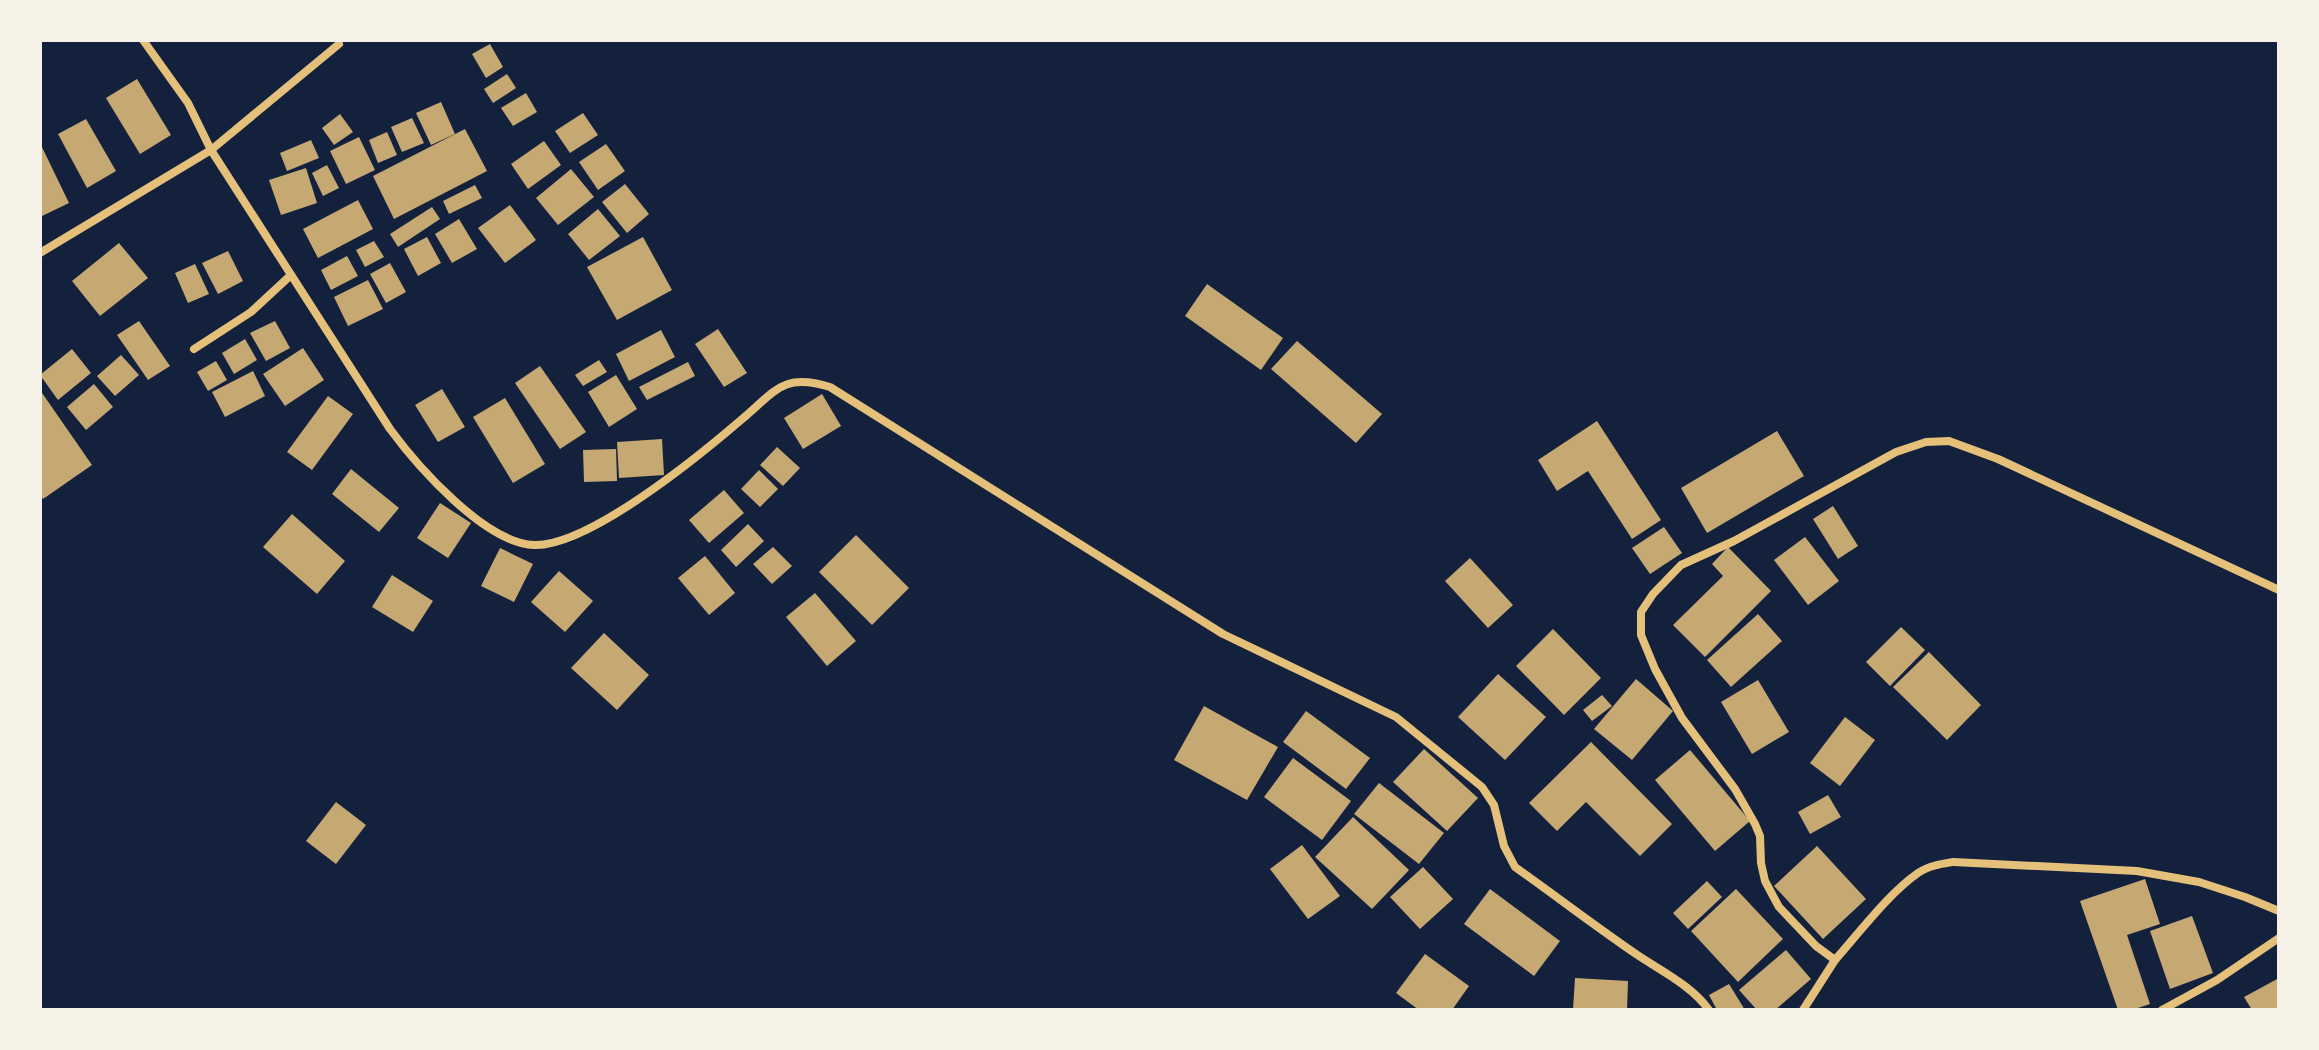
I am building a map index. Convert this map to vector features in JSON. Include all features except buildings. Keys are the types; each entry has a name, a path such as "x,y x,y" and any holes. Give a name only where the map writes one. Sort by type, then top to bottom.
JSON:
{"street":[{"path":"143,40 188,103 211,150 390,429 415,463 442,491 489,527 511,540 532,545 551,544 571,537 615,514 674,473 784,384 813,381 830,387 1223,634 1396,717 1482,787 1494,805 1504,846 1515,867 1678,980 1709,1010"},
{"path":"40,253 211,150 339,44"},
{"path":"194,349 251,312 291,275"},
{"path":"1835,960 1816,946 1779,907 1765,881 1760,836 1755,824 1735,789 1682,718 1655,669 1641,635 1641,612 1653,594 1681,565 1746,535 1896,452 1926,442 1949,441 1998,459 2279,590"},
{"path":"1803,1010 1835,960 1912,878 1935,865 1953,862 2137,871 2199,882 2279,911"},
{"path":"2162,1010 2217,980 2279,938"}]}
